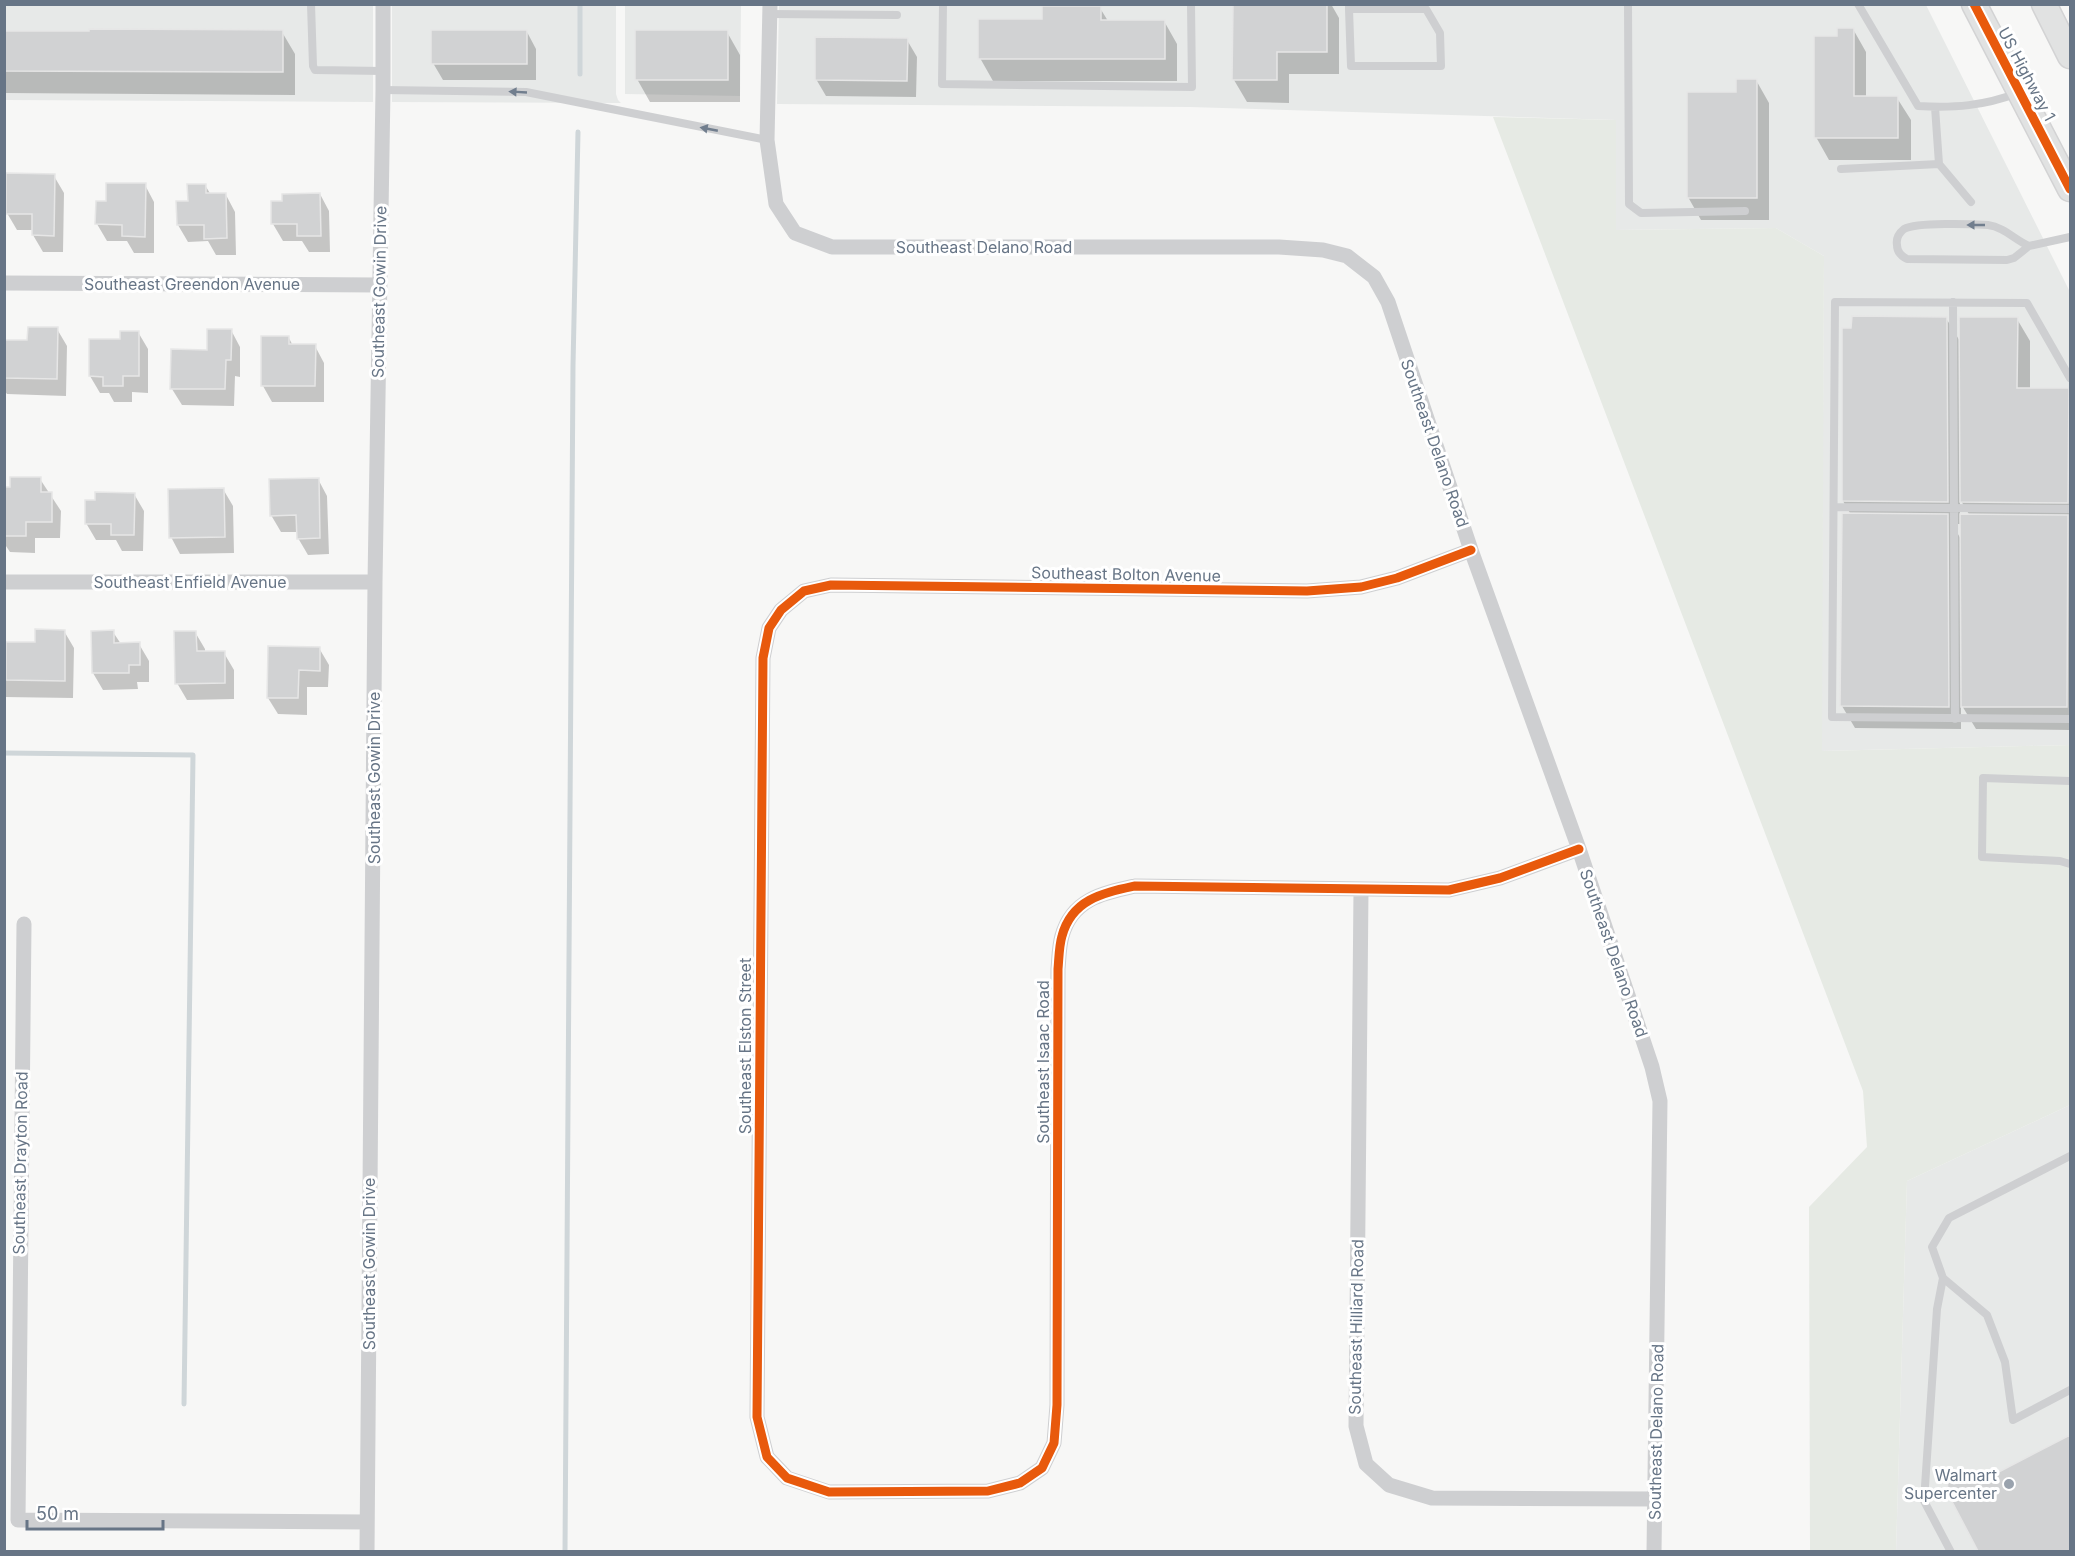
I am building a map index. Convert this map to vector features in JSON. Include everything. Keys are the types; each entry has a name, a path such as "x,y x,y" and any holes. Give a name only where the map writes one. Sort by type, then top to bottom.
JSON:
{"main road":[{"name":"US Highway 1","path":"1974,4 2070,189"},
{"path":"2044,4 2070,56"}],"street":[{"name":"Southeast Gowin Drive","path":"367,1551 375,582 383,4"},
{"name":"Southeast Delano Road","path":"770,9 767,140 776,204 795,233 832,247 1280,247 1323,250 1347,256 1374,277 1388,302 1471,550 1579,849 1652,1067 1660,1101 1654,1551"},
{"name":"Southeast Greendon Avenue","path":"4,283 379,285"},
{"name":"Southeast Bolton Avenue","path":"781,609 804,591 831,585 1307,591 1361,586 1397,578 1471,550"},
{"name":"Southeast Enfield Avenue","path":"4,582 375,582"},
{"name":"Southeast Elston Street","path":"781,609 769,628 763,658 757,1417 767,1457 787,1478"},
{"name":"Southeast Isaac Road","path":"787,1478 829,1491 988,1491 1020,1483 1042,1468 1054,1443 1057,1404 1058,969 1062,936 1074,911 1100,893 1135,886 1449,890 1500,878 1579,849"},
{"name":"Southeast Hilliard Road","path":"1361,890 1356,1426 1366,1464 1389,1485 1432,1498 1655,1499"},
{"name":"Southeast Drayton Road","path":"24,924 11,1520 367,1522"},
{"path":"4,1099 21,1099"}],"lane":[{"path":"311,4 315,70 383,71"},
{"path":"943,4 942,84 1192,87 1191,4"},
{"path":"1629,4 1629,204 1641,213 1745,211"},
{"path":"1858,4 1917,106 1993,103 2020,92"},
{"path":"1349,7 1426,9 1440,33 1441,66 1351,66 1349,7"},
{"path":"770,9 897,15"},
{"path":"383,90 526,92 767,140"},
{"path":"1935,107 1939,164 1971,202"},
{"path":"1841,169 1939,164"},
{"path":"2029,246 1990,225 1918,225 1898,235 1896,247 1901,256 1907,259 1996,260 2014,258 2029,246 2070,237"},
{"path":"2070,378 2027,303 1835,302 1832,717 2070,719"},
{"path":"1953,302 1954,719"},
{"path":"1834,507 2070,509"},
{"path":"2070,781 1983,778 1982,857 2060,861 2070,864"},
{"path":"1951,1551 1924,1501 1937,1309 1943,1278 1932,1247 1948,1218 2070,1156"},
{"path":"1943,1278 1987,1314 2005,1362 2013,1420 2070,1390"}],"shaded area":[{"path":"5,5 373,5 373,102 5,100"},
{"path":"392,5 616,5 616,94 621,103 392,102"},
{"path":"625,5 741,5 740,96 625,94"},
{"path":"779,5 1926,5 2070,292 2070,745 1821,751 1824,256 1776,228 1615,230 1616,120 1190,107 777,104"},
{"path":"1493,117 1616,120 1616,230 1776,228 1824,256 1822,751 2070,745 2070,1105 1907,1181 1896,1551 1810,1551 1809,1207 1867,1147 1863,1091"},
{"path":"2070,1105 2070,1551 1896,1552 1907,1181"}],"building":[{"path":"1233,4 1327,4 1327,52 1277,52 1277,80 1232,80"},
{"path":"1042,6 1101,6 1101,20 1165,20 1165,59 978,59 978,19 1042,19"},
{"path":"1837,28 1854,28 1854,96 1898,96 1898,138 1814,138 1814,36 1837,36"},
{"path":"89,29 283,30 283,72 4,71 4,31 89,31"},
{"path":"431,30 527,30 527,64 431,64"},
{"path":"635,30 728,30 728,80 635,80"},
{"path":"815,37 908,38 907,81 815,80"},
{"path":"1736,79 1757,79 1757,198 1687,198 1687,92 1736,92"},
{"path":"6,173 55,174 54,236 32,235 32,214 6,214"},
{"path":"106,183 146,183 145,237 122,236 122,225 95,224 96,201 106,201"},
{"path":"187,184 206,184 206,193 226,193 227,238 204,239 204,225 177,225 176,201 188,201"},
{"path":"320,193 321,236 297,236 297,224 271,224 271,201 282,201 282,194"},
{"path":"1852,316 1947,317 1948,502 1842,501 1842,328 1851,328"},
{"path":"1959,317 2018,317 2017,388 2069,388 2068,503 1960,502"},
{"path":"28,327 58,327 57,379 4,378 4,340 27,340"},
{"path":"207,329 232,329 231,360 226,360 225,389 170,389 171,349 207,350"},
{"path":"120,331 139,331 139,376 123,376 123,386 103,386 103,377 89,376 89,339 120,339"},
{"path":"261,336 289,336 289,344 316,344 315,386 261,386"},
{"path":"10,477 41,477 41,492 52,492 52,522 26,522 26,536 4,536 4,487 10,487"},
{"path":"319,478 320,538 297,539 296,515 270,516 269,479"},
{"path":"224,488 225,537 169,538 168,489"},
{"path":"95,492 135,493 134,535 111,535 111,524 85,524 85,500 95,500"},
{"path":"1842,513 1948,514 1949,707 1840,706"},
{"path":"1960,514 2068,515 2067,707 1961,707"},
{"path":"35,629 65,630 65,681 6,680 6,642 35,642"},
{"path":"114,630 114,643 140,642 140,665 129,665 129,673 92,673 91,631"},
{"path":"174,631 196,631 197,651 225,651 225,683 175,684"},
{"path":"268,646 320,647 320,671 299,670 298,698 267,698"},
{"name":"Walmart Supercenter","path":"2070,1435 2070,1551 1978,1551 1948,1494 1947,1475 1993,1475"}],"waterway":[{"path":"580,4 580,74"},
{"path":"565,1552 573,366 578,132"},
{"path":"4,753 193,755 184,1404"}],"cycle path":[{"path":"1974,4 2070,189"},
{"path":"1471,550 1397,578 1361,587 1307,591 831,585 804,591 781,610 769,628 763,658 757,1417 767,1457 787,1478 829,1492 988,1491 1020,1483 1042,1468 1054,1443 1057,1405 1058,969 1062,936 1073,914 1081,906 1100,895 1135,886 1449,890 1500,878 1579,849"}],"place":[{"name":"Walmart Supercenter","path":"2009,1484"}]}
